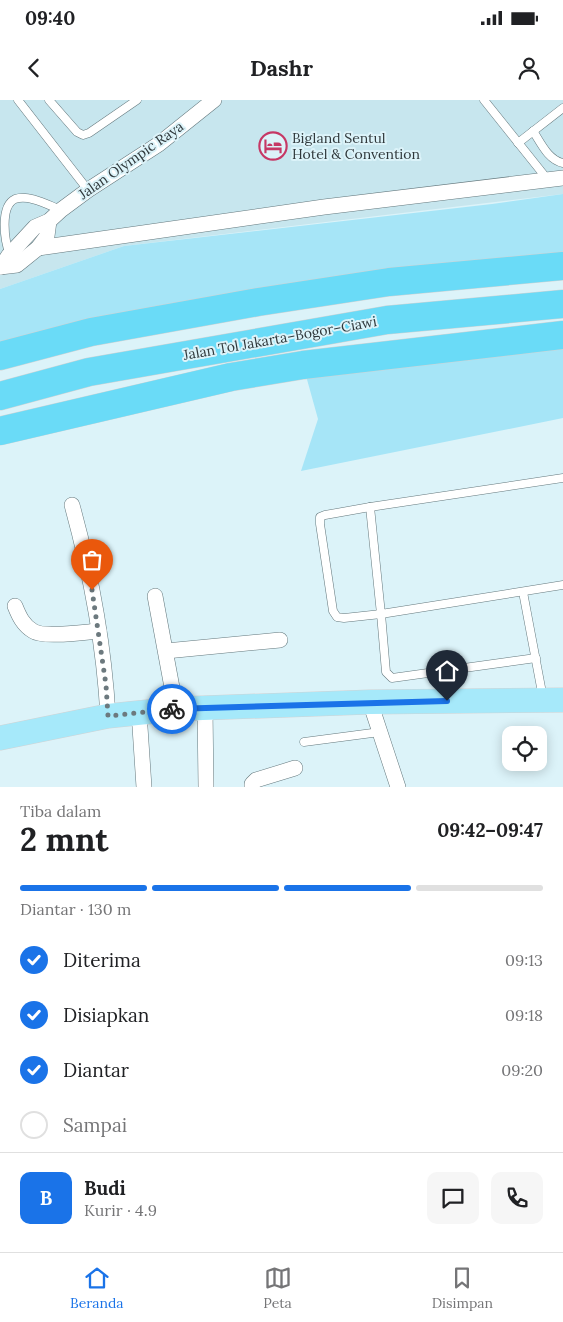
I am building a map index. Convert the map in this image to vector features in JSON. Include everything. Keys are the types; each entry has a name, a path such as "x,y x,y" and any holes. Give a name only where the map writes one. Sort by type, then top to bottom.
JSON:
{"highway":[{"path":"0,356 91,332 268,300 389,282 563,266"},
{"name":"Jalan Tol Jakarta–Bogor–Ciawi","path":"0,396 89,372 387,320 563,304"},
{"path":"0,431 231,376 303,365 563,335"}],"main road":[{"path":"0,738 108,716 176,709 370,702 553,700"}],"street":[{"name":"Jalan Olympic Raya","path":"7,263 35,227 49,221 88,190 159,144 214,100"},
{"path":"38,248 324,207 556,179"},
{"name":"Jalan Olympic Raya","path":"7,263 38,248 47,236 49,221"},
{"path":"72,505 91,580 106,685 108,716"},
{"path":"155,596 176,709"},
{"path":"15,606 20,618 34,632 43,634 99,631"},
{"path":"166,652 280,640"},
{"path":"370,702 398,787"},
{"path":"205,708 206,787"},
{"path":"140,712 144,787"},
{"path":"252,787 256,780 295,768"}],"lane":[{"path":"18,100 88,190"},
{"path":"49,100 77,132 83,135 89,133 137,100"},
{"path":"484,100 518,143 556,179"},
{"path":"518,143 563,108"},
{"path":"533,131 550,156 563,163"},
{"path":"7,263 2,216 6,206 15,199 27,199 61,210"},
{"path":"563,478 370,507 320,517 333,611 337,616 344,618 381,614 563,585"},
{"path":"370,507 386,672 392,678 536,658"},
{"path":"523,592 536,658 553,700"},
{"path":"304,742 380,732"}],"shaded area":[{"path":"0,100 563,100 563,194 124,246 0,289"},
{"path":"563,194 563,266 0,356 0,289 124,246 492,204"},
{"path":"563,335 563,418 301,471 318,419 303,365"}],"way so far":[{"path":"92,590 106,685 108,716 172,709"}],"place":[{"name":"Bigland Sentul Hotel & Convention","path":"273,146"}],"route":[{"path":"172,709 447,701"}]}
